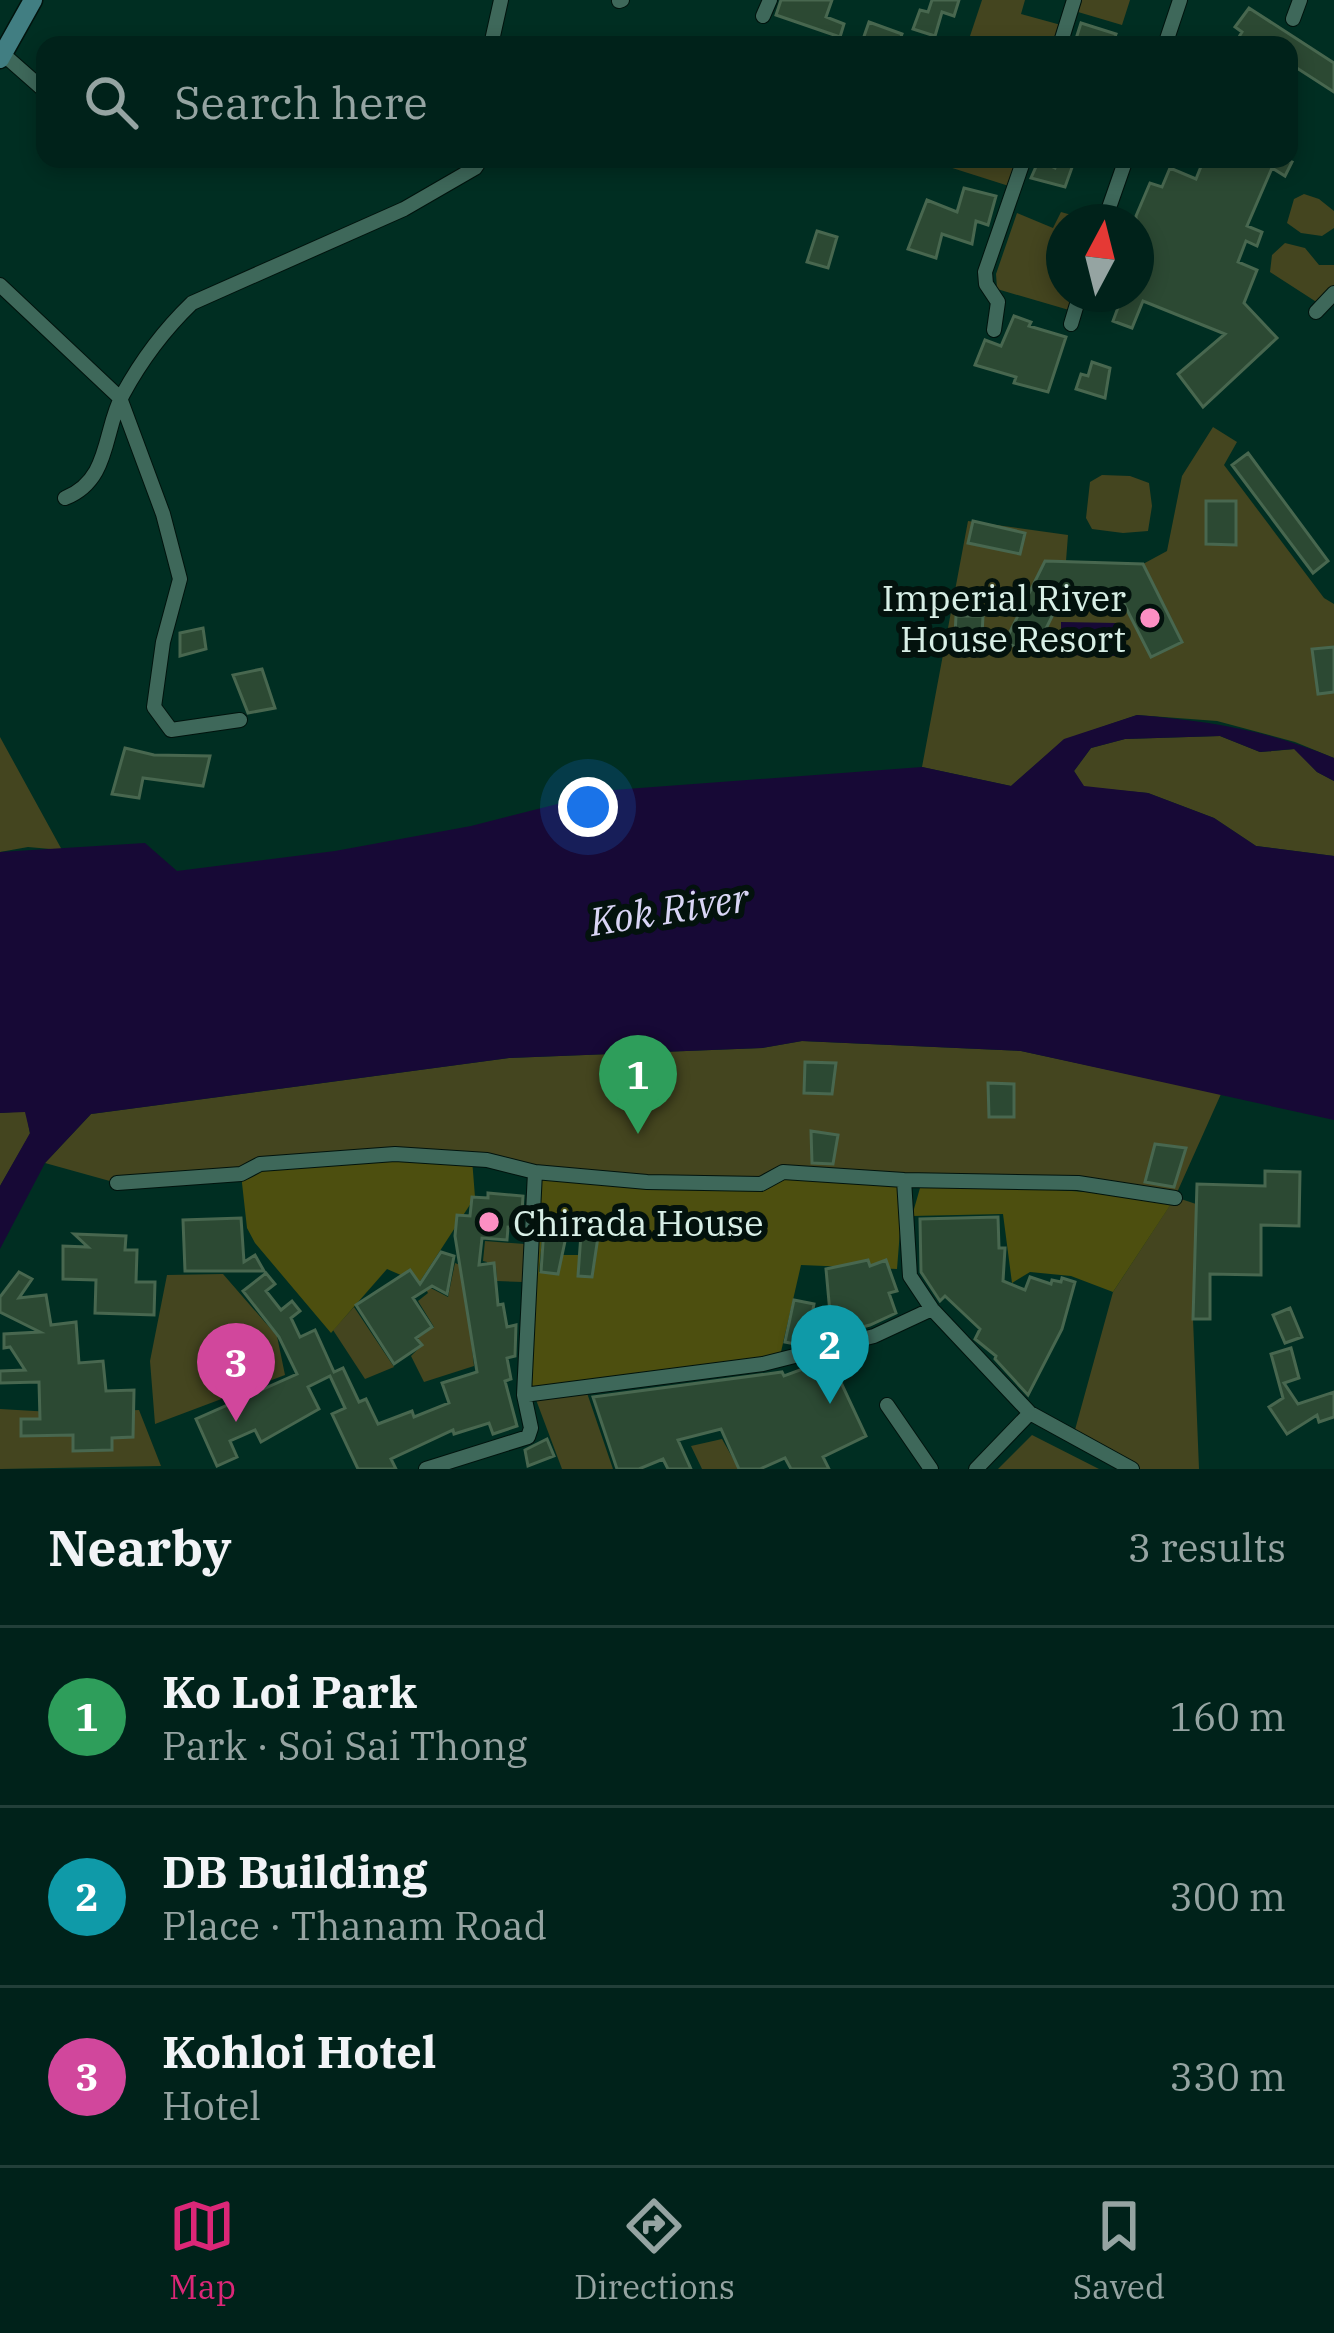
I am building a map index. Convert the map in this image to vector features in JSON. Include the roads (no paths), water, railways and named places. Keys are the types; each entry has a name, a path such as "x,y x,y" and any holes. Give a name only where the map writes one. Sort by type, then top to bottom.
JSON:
{"main road":[{"path":"1,57 33,0"}],"street":[{"path":"493,36 501,0"},
{"path":"764,16 770,0"},
{"path":"1063,36 1074,0"},
{"path":"1168,36 1180,0"},
{"path":"1293,20 1300,0"},
{"path":"1,57 36,84"},
{"path":"65,498 92,481 120,398 167,327 192,303 404,208 475,168"},
{"path":"994,330 998,302 986,284 985,272 1021,168"},
{"path":"1110,204 1123,168"},
{"path":"0,285 120,398 164,514 180,579 154,707 171,730 240,720"},
{"path":"1316,312 1334,293"},
{"path":"1070,324 1074,312"},
{"path":"117,1183 241,1174 260,1164 395,1154 488,1160 535,1172 647,1182 761,1184 783,1172 1078,1183 1175,1198"},
{"path":"426,1469 528,1436 531,1428 524,1395 535,1172"},
{"path":"904,1180 910,1276 932,1309 1030,1413 1132,1469"},
{"path":"524,1395 763,1364 874,1336 932,1309"},
{"path":"887,1406 931,1469"},
{"path":"976,1469 1030,1413"}],"water":[{"path":"1061,622 1117,623 1119,656 1061,655"},
{"name":"Kok River","path":"1137,715 1237,728 1334,758 1334,781 1294,749 1260,752 1220,736 1125,739 1091,748 1074,771 1084,786 1148,793 1214,818 1256,846 1334,856 1334,1120 1021,1051 802,1041 762,1048 509,1058 91,1114 45,1163 0,1249 0,1186 30,1133 25,1112 0,1113 0,852 145,843 177,871 335,851 471,826 613,790 922,767 1011,786 1064,739"}],"place":[{"name":"Imperial River House Resort","path":"1150,618"},
{"name":"Ko Loi Park","path":"638,1134"},
{"name":"Chirada House","path":"489,1222"},
{"name":"DB Building","path":"830,1404"},
{"name":"Kohloi Hotel","path":"236,1422"}]}
